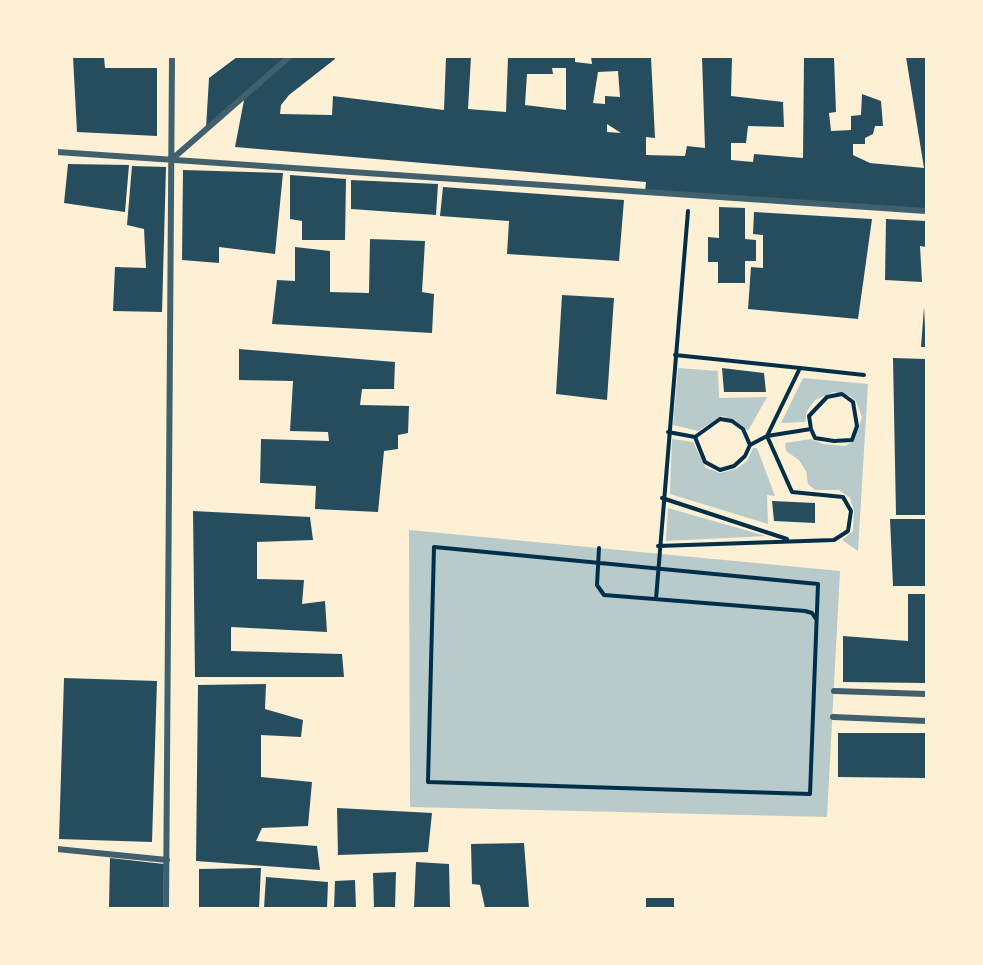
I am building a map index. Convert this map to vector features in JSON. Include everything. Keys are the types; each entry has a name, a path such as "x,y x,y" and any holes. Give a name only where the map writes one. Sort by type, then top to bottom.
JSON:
{"street":[{"path":"166,908 172,57"},
{"path":"171,160 288,57"},
{"path":"57,152 926,211"},
{"path":"834,691 926,694"},
{"path":"833,717 926,721"},
{"path":"57,849 168,860"}],"path":[{"path":"656,599 662,498 690,195"},
{"path":"675,355 864,375"},
{"path":"658,546 834,540 848,531 851,511 843,497 792,492 767,436 800,368"},
{"path":"842,394 853,402 857,426 852,440 834,441 815,438 811,429 809,416 827,397 842,394"},
{"path":"668,432 695,437 720,419 732,421 743,429 750,445"},
{"path":"695,437 705,462 720,470 734,466 745,456 750,445 767,436 811,429"},
{"path":"662,498 790,540"},
{"path":"434,547 658,568 818,584 810,794 428,782 434,547"},
{"path":"599,548 597,585 604,595 805,611 812,613 817,621"}],"shaded area":[{"path":"678,368 718,371 719,398 767,397 748,431 736,421 722,416 698,431 673,425"},
{"path":"803,378 868,384 858,551 842,540 853,531 854,511 850,498 839,490 815,490 808,484 806,471 799,460 786,451 785,443 811,439 823,444 845,446 854,441 862,417 856,401 850,396 834,392 815,400 807,411 805,422 781,423"},
{"path":"672,439 693,442 706,468 720,473 736,469 747,461 753,448 757,448 775,496 767,495 768,524 670,494"},
{"path":"668,508 766,536 666,541"},
{"path":"409,530 840,571 827,817 410,807"}],"building":[{"path":"73,57 104,57 105,68 157,68 157,136 77,132"},
{"path":"237,57 334,57 335,59 289,95 281,105 280,114 332,115 333,96 444,110 446,57 471,57 468,109 506,112 508,57 575,57 575,62 592,64 591,57 651,57 655,138 646,137 646,155 685,156 687,146 705,148 702,57 732,57 731,96 783,102 784,127 748,126 746,143 731,143 731,160 753,162 754,154 803,158 804,57 834,57 836,112 829,113 831,131 851,130 851,116 861,115 862,94 881,101 883,126 875,126 873,134 865,138 865,144 853,144 853,155 870,163 924,168 906,57 926,57 926,211 645,192 646,182 235,147 245,95 206,128 209,78","holes":["552,68 566,68 566,110 525,105 527,74 553,74","618,71 620,97 605,96 605,104 593,103 598,72","607,124 621,133 607,132"]},
{"path":"68,164 129,165 125,212 64,203"},
{"path":"132,166 166,167 162,312 113,311 115,267 146,268 144,229 127,225"},
{"path":"183,170 283,173 275,254 219,247 219,263 182,260"},
{"path":"290,175 346,179 345,240 302,240 302,221 290,219"},
{"path":"351,180 438,184 436,215 351,209"},
{"path":"443,187 624,200 619,261 507,254 509,221 440,216"},
{"path":"719,207 745,208 745,239 756,240 756,261 745,261 745,283 718,283 718,262 708,262 708,237 719,238"},
{"path":"754,212 872,219 858,319 748,309 751,267 763,268 763,235 753,234"},
{"path":"886,219 926,221 926,247 920,246 922,282 885,280"},
{"path":"370,239 425,241 422,292 434,294 432,333 272,324 277,280 295,281 295,247 330,251 330,292 369,293"},
{"path":"562,295 614,298 607,400 556,394"},
{"path":"924,307 926,347 921,347"},
{"path":"239,349 395,362 394,389 362,389 360,405 409,406 408,433 398,435 398,449 384,451 378,512 315,509 316,486 260,483 261,439 329,441 328,432 290,431 293,381 239,380"},
{"path":"893,358 926,359 926,515 896,515"},
{"path":"722,368 764,373 766,392 724,392"},
{"path":"772,501 815,503 815,523 774,521"},
{"path":"193,511 310,517 313,540 257,542 257,579 304,580 302,604 325,601 327,632 231,627 231,651 342,654 344,677 195,677"},
{"path":"890,519 926,519 926,586 893,586"},
{"path":"908,594 926,594 926,683 843,682 843,636 908,641"},
{"path":"64,678 157,681 152,842 59,839"},
{"path":"266,684 265,709 303,720 301,737 261,735 261,777 312,782 308,826 262,828 256,841 317,846 320,870 196,861 198,685"},
{"path":"838,733 926,733 926,778 838,777"},
{"path":"337,808 432,813 428,852 338,855"},
{"path":"524,843 529,908 485,908 480,885 472,884 471,844"},
{"path":"110,858 164,864 163,908 109,908"},
{"path":"416,862 449,864 450,908 414,908"},
{"path":"261,868 259,908 199,908 199,869"},
{"path":"396,872 395,908 374,908 373,873"},
{"path":"266,877 328,882 327,908 264,908"},
{"path":"355,880 356,908 334,908 335,881"},
{"path":"646,898 674,898 674,908 646,908"}]}
